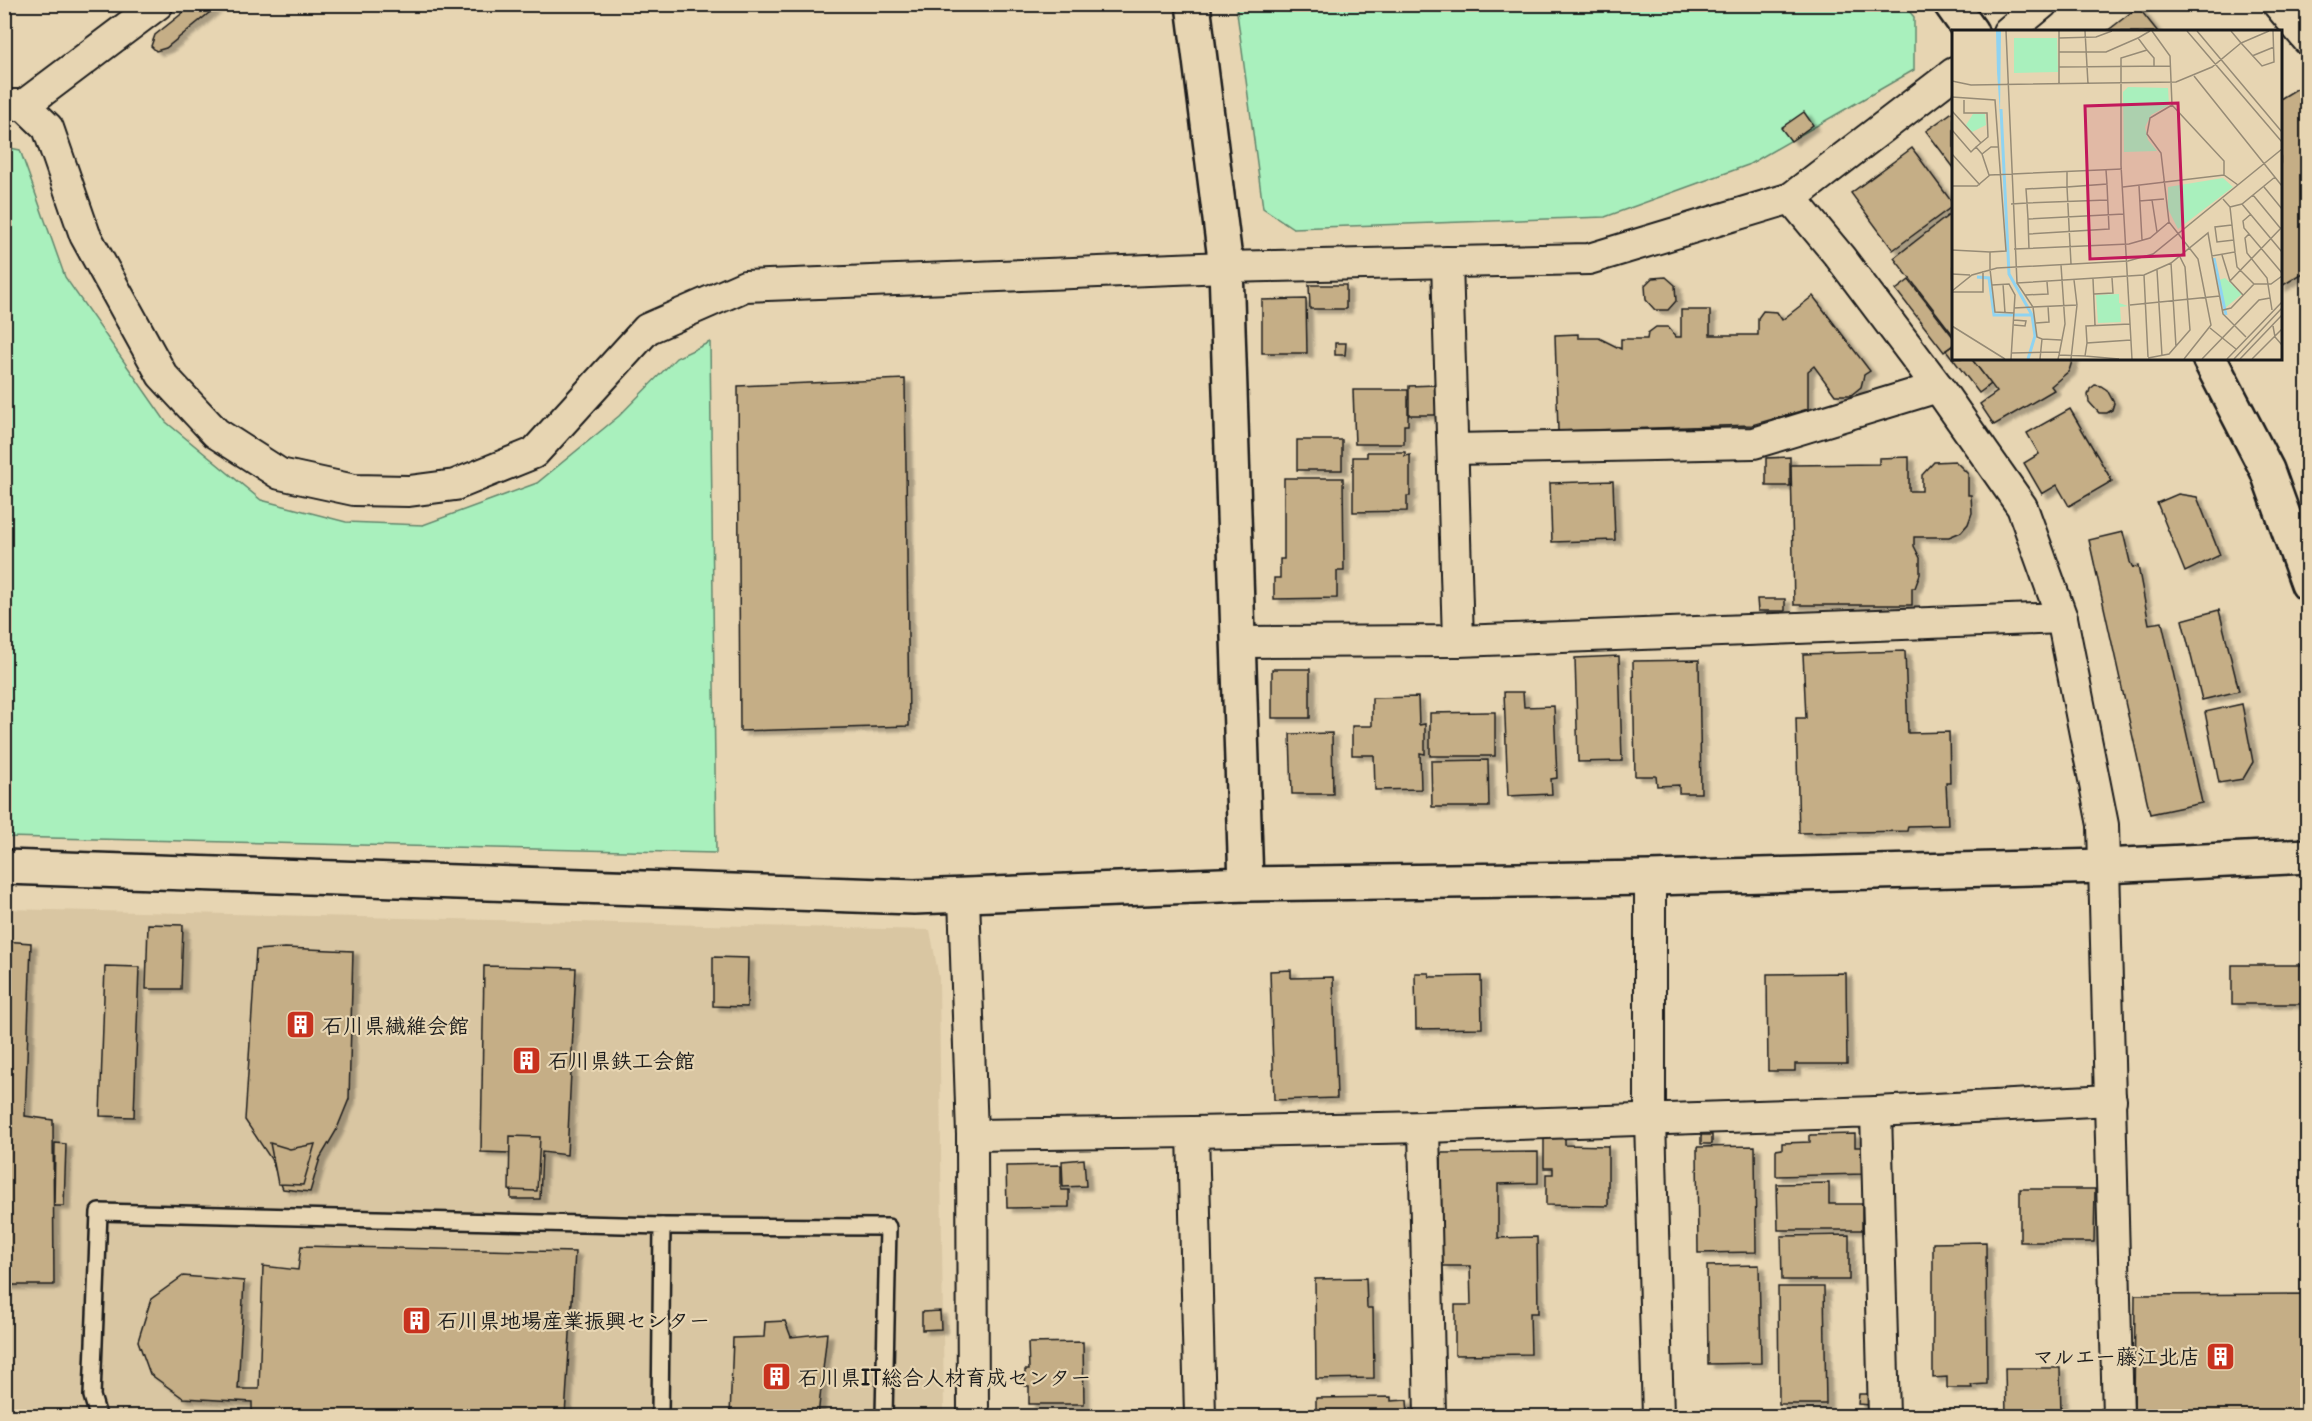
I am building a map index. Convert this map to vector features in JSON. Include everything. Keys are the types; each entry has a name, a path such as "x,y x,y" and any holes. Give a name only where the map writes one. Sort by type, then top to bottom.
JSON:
{"street":[{"path":"158,4 14,105 48,128 85,235 162,375 216,433 280,474 354,490 409,491 454,485 534,453 647,329 745,286 1226,267 1589,259 1791,198 1952,75"},
{"path":"1192,4 1226,267 1246,884"},
{"path":"1951,4 1970,30"},
{"path":"2010,30 2042,4"},
{"path":"2278,4 2307,40"},
{"path":"1791,198 1840,257 1938,387 2022,507 2062,618 2103,825 2112,1100 2118,1416"},
{"path":"1448,262 1458,641"},
{"path":"2211,360 2268,470 2307,584"},
{"path":"1453,449 1754,443 1938,387"},
{"path":"1238,642 1458,641 2062,618"},
{"path":"4,867 902,897 964,897 1246,884 1650,878 2104,866 2307,856"},
{"path":"1650,878 1650,1119 1658,1416"},
{"path":"964,897 972,1135 973,1416"},
{"path":"972,1135 1424,1128 1876,1112 2112,1100"},
{"path":"1876,1112 1884,1416"},
{"path":"1424,1128 1430,1416"},
{"path":"1193,1132 1200,1416"}],"lane":[{"path":"98,1416 93,1396 99,1212 662,1226 888,1227 884,1416"},
{"path":"660,1416 662,1226"}],"shaded area":[{"path":"5,909 930,930 939,978 944,1416 5,1416"}],"green space":[{"path":"1236,5 1904,5 1914,17 1914,70 1748,165 1605,217 1293,228 1263,208"},
{"path":"5,147 20,150 65,277 166,422 261,500 346,522 423,525 537,483 619,416 676,358 710,342 716,853 5,837"}],"building":[{"path":"194,4 220,4 166,48 156,51 151,46 155,35"},
{"path":"2138,7 2156,30 2109,30"},
{"path":"2308,82 2308,270 2282,286 2282,98"},
{"path":"1804,112 1813,125 1791,141 1781,128"},
{"path":"1952,112 1952,165 1926,131"},
{"path":"1912,148 1952,202 1952,206 1893,250 1851,193"},
{"path":"1952,213 1952,333 1894,258"},
{"path":"1666,277 1675,285 1676,301 1668,310 1655,310 1646,300 1645,285 1652,278"},
{"path":"1909,280 1952,335 1952,346 1944,352 1896,290"},
{"path":"1309,285 1346,285 1346,309 1310,309"},
{"path":"1813,296 1870,371 1864,375 1861,387 1851,395 1835,395 1814,366 1808,371 1808,409 1752,425 1558,431 1555,335 1578,334 1578,338 1599,338 1621,349 1621,339 1647,339 1648,333 1656,327 1668,327 1676,337 1681,337 1681,310 1710,310 1710,335 1758,335 1758,318 1763,311 1777,312 1782,320"},
{"path":"1306,299 1307,353 1262,353 1262,300"},
{"path":"1335,343 1346,343 1345,355 1335,355"},
{"path":"1952,346 1952,358 1946,350"},
{"path":"1954,360 1973,360 1991,384 1979,393"},
{"path":"1973,360 2072,360 2069,371 2051,386 2054,390 1994,425 1980,404 1997,392"},
{"path":"905,379 909,726 740,731 738,386"},
{"path":"1435,385 1436,415 1409,415 1409,386"},
{"path":"2095,385 2107,390 2114,403 2112,410 2107,413 2099,413 2089,402 2090,389"},
{"path":"1353,390 1408,390 1408,425 1404,425 1404,444 1355,444"},
{"path":"2070,409 2112,481 2069,506 2057,485 2042,494 2024,463 2039,454 2027,433"},
{"path":"1297,440 1342,440 1342,470 1297,470"},
{"path":"1367,452 1405,452 1405,456 1410,455 1410,496 1407,496 1407,511 1353,512 1353,457 1367,457"},
{"path":"1790,457 1790,486 1766,486 1766,458"},
{"path":"1909,457 1909,491 1922,491 1922,475 1934,462 1955,461 1968,474 1968,495 1971,495 1972,513 1968,524 1961,532 1949,537 1914,537 1914,546 1920,558 1920,574 1915,588 1912,588 1912,605 1794,605 1791,465 1879,464 1879,458"},
{"path":"1284,478 1343,478 1344,571 1337,571 1337,598 1274,599 1274,578 1280,578 1280,559 1284,559"},
{"path":"1613,481 1615,540 1552,542 1550,483"},
{"path":"2178,494 2197,497 2220,555 2185,572 2157,503"},
{"path":"2123,532 2130,562 2133,568 2138,566 2149,624 2162,622 2202,803 2150,814 2089,540"},
{"path":"1757,599 1785,599 1785,611 1758,611"},
{"path":"2219,610 2239,691 2202,700 2182,620"},
{"path":"1905,651 1908,733 1949,732 1950,783 1946,783 1948,825 1908,826 1907,831 1799,833 1796,718 1806,718 1803,654"},
{"path":"1619,656 1622,761 1578,762 1575,658"},
{"path":"1699,660 1701,793 1679,793 1679,785 1657,786 1656,776 1635,776 1633,661"},
{"path":"1272,669 1310,669 1310,718 1272,718"},
{"path":"1504,692 1523,692 1524,707 1554,706 1557,778 1551,779 1552,794 1508,796"},
{"path":"1418,697 1419,725 1425,724 1425,754 1420,753 1421,789 1375,790 1374,755 1352,755 1352,726 1372,726 1372,698"},
{"path":"2242,704 2253,762 2243,779 2219,783 2205,712"},
{"path":"1495,712 1495,756 1430,756 1430,713"},
{"path":"1332,733 1333,794 1292,794 1290,734"},
{"path":"1488,760 1489,807 1432,807 1431,761"},
{"path":"148,924 183,925 181,989 146,989"},
{"path":"4,941 31,943 25,1116 53,1120 54,1285 4,1285"},
{"name":"石川県繊維会館","path":"285,948 353,951 349,1099 336,1131 320,1158 310,1192 283,1189 271,1159 245,1120 256,950"},
{"path":"713,957 748,958 747,1007 713,1006"},
{"path":"2232,965 2308,965 2308,1004 2232,1004"},
{"path":"105,966 139,967 134,1117 100,1116"},
{"name":"石川県鉄工会館","path":"484,966 576,968 567,1155 542,1152 540,1199 511,1199 510,1153 481,1152"},
{"path":"1291,970 1291,978 1333,977 1337,1098 1274,1100 1270,971"},
{"path":"1415,973 1429,973 1430,977 1481,976 1482,1028 1416,1029"},
{"path":"1846,973 1847,1064 1795,1064 1795,1071 1768,1071 1767,974"},
{"path":"1855,1134 1855,1147 1865,1147 1865,1174 1776,1176 1776,1150 1782,1149 1782,1143 1810,1142 1810,1135"},
{"path":"1701,1135 1712,1135 1712,1144 1701,1144"},
{"path":"510,1136 540,1137 537,1191 509,1190"},
{"path":"1544,1137 1565,1137 1565,1145 1608,1146 1608,1206 1546,1205 1546,1174 1553,1174 1553,1168 1544,1168"},
{"path":"55,1143 66,1144 64,1206 54,1206"},
{"path":"270,1143 290,1149 315,1144 303,1185 278,1184"},
{"path":"1755,1146 1756,1252 1698,1253 1697,1147"},
{"path":"1538,1152 1538,1183 1498,1184 1498,1238 1537,1237 1538,1313 1530,1313 1531,1354 1455,1355 1455,1305 1471,1305 1470,1266 1442,1266 1441,1153"},
{"path":"1084,1159 1086,1186 1063,1187 1062,1161"},
{"path":"1061,1165 1061,1190 1069,1190 1069,1207 1007,1208 1006,1166"},
{"path":"1829,1183 1829,1204 1862,1204 1862,1230 1778,1230 1777,1184"},
{"path":"2020,1189 2095,1189 2094,1242 2020,1242"},
{"path":"1849,1235 1849,1280 1782,1280 1781,1236"},
{"path":"1986,1242 1987,1384 1971,1385 1972,1388 1947,1388 1947,1377 1933,1378 1933,1243"},
{"name":"石川県地場産業振興センター","path":"301,1246 575,1252 565,1416 252,1416 252,1402 183,1398 150,1374 138,1341 151,1299 183,1276 244,1281 238,1389 259,1389 263,1266 298,1270"},
{"path":"1759,1265 1761,1363 1708,1364 1707,1266"},
{"path":"1366,1278 1367,1308 1373,1308 1374,1378 1316,1379 1315,1279"},
{"path":"1778,1287 1824,1287 1826,1404 1779,1404"},
{"name":"マルエー藤江北店","path":"2308,1294 2308,1416 2134,1416 2135,1295"},
{"path":"940,1311 941,1329 922,1330 922,1312"},
{"name":"石川県IT総合人材育成センター","path":"785,1321 791,1337 827,1333 818,1416 730,1416 733,1338 764,1337 765,1322"},
{"path":"1083,1342 1084,1404 1029,1404 1029,1386 1025,1386 1025,1370 1029,1370 1028,1343"},
{"path":"2005,1368 2060,1368 2061,1416 2006,1416"},
{"path":"1859,1394 1871,1394 1871,1405 1858,1404"},
{"path":"1391,1397 1391,1401 1407,1400 1408,1416 1316,1416 1316,1398"},
{"path":"1084,1414 1084,1416 1044,1416 1044,1415"}],"place":[{"name":"石川県繊維会館","path":"301,1025"},
{"name":"石川県鉄工会館","path":"527,1060"},
{"name":"石川県地場産業振興センター","path":"416,1320"},
{"name":"マルエー藤江北店","path":"2221,1356"},
{"name":"石川県IT総合人材育成センター","path":"777,1377"}]}
